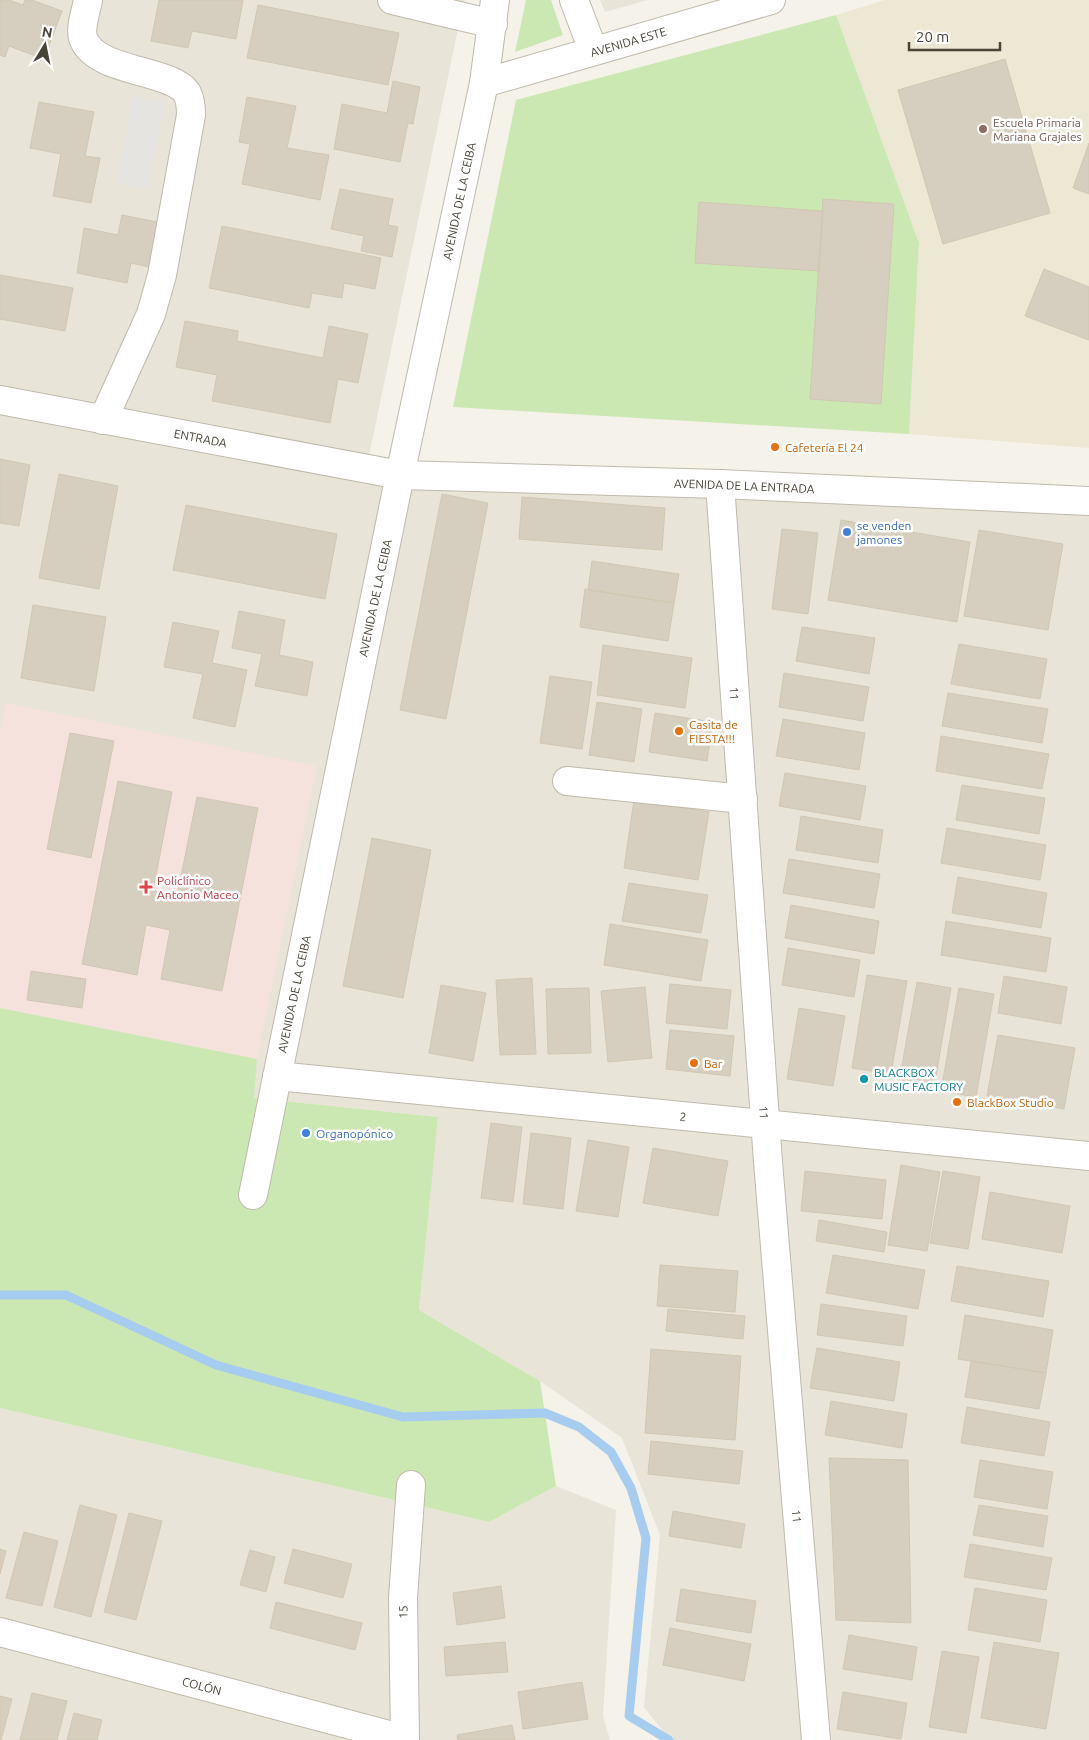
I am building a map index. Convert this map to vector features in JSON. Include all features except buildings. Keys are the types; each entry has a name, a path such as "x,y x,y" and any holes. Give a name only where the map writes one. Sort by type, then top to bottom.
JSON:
{"street":[{"path":"88,0 82,29 83,39 89,48 99,56 125,68 176,83 186,92 191,115 162,275 151,314 103,420"},
{"path":"392,0 494,12"},
{"path":"574,0 593,50"},
{"name":"AVENIDA ESTE","path":"484,83 771,0"},
{"name":"AVENIDA DE LA CEIBA","path":"253,1195 400,475 484,83 494,12"},
{"name":"ENTRADA","path":"0,400 400,475"},
{"name":"AVENIDA DE LA ENTRADA","path":"400,475 720,484 1089,501"},
{"name":"11","path":"720,484 769,1172 816,1740"},
{"path":"567,781 743,799"},
{"name":"2","path":"277,1076 1089,1156"},
{"name":"15","path":"405,1739 403,1598 411,1485"},
{"name":"COLÓN","path":"0,1632 405,1739"}],"shaded area":[{"path":"0,0 464,0 365,475 1089,511 1089,1740 670,1740 644,1707 660,1535 622,1438 540,1381 419,1310 437,1117 253,1098 257,1059 0,1008"},
{"path":"600,0 648,0 605,12"},
{"name":"Escuela Primaria Mariana Grajales","path":"885,0 1089,0 1089,448 909,434 919,243 836,15"},
{"path":"133,96 164,101 148,189 117,184"},
{"name":"Policlínico Antonio Maceo","path":"6,703 317,766 257,1059 0,1008 0,733"},
{"path":"0,1408 489,1522 556,1486 616,1510 603,1716 610,1740 0,1740"}],"green space":[{"path":"526,0 551,0 563,35 515,52"},
{"path":"836,15 919,243 909,434 453,407 516,100"},
{"path":"0,1008 257,1059 254,1098 438,1117 419,1310 540,1381 556,1486 489,1522 0,1408"}],"waterway":[{"path":"0,1295 66,1295 216,1365 403,1417 545,1413 579,1427 611,1452 631,1488 646,1538 629,1716 669,1740"}],"place":[{"name":"Escuela Primaria Mariana Grajales","path":"983,129"},
{"name":"Cafetería El 24","path":"775,447"},
{"name":"se venden jamones","path":"847,532"},
{"name":"Casita de FIESTA!!!","path":"679,731"},
{"name":"Policlínico Antonio Maceo","path":"146,887"},
{"name":"Bar","path":"694,1063"},
{"name":"BLACKBOX MUSIC FACTORY","path":"864,1079"},
{"name":"BlackBox Studio","path":"957,1102"},
{"name":"Organopónico","path":"306,1133"}]}
